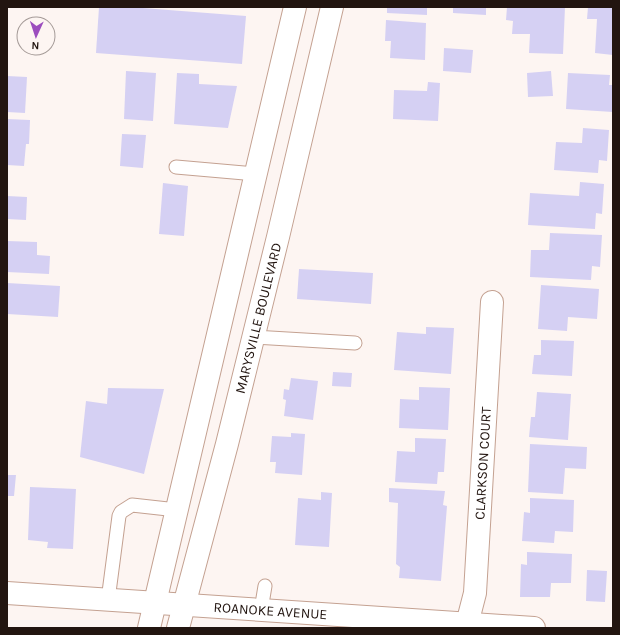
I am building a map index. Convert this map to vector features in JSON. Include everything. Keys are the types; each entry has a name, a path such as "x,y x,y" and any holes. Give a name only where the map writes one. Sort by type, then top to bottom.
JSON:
{"main road":[{"path":"149,628 295,7"},
{"name":"MARYSVILLE BOULEVARD","path":"178,628 254,337 332,7"},
{"name":"CLARKSON COURT","path":"466,626 475,593 492,302"},
{"name":"ROANOKE AVENUE","path":"7,593 261,610 293,620 534,628"}],"lane":[{"path":"176,167 256,174"},
{"path":"254,337 355,343"},
{"path":"108,600 119,516 121,512 132,505 177,510"},
{"path":"261,610 265,586"}],"building":[{"path":"99,7 130,7 246,16 242,64 96,53"},
{"path":"387,7 427,7 427,15 387,13"},
{"path":"453,7 486,7 486,15 453,13"},
{"path":"507,7 565,7 563,54 529,53 530,34 512,34 513,21 506,20"},
{"path":"588,7 613,7 613,55 595,53 597,19 587,19"},
{"path":"386,20 426,23 425,60 390,58 391,41 385,41"},
{"path":"444,48 473,50 471,73 443,71"},
{"path":"126,71 156,73 153,121 124,119"},
{"path":"551,71 553,96 528,97 527,73"},
{"path":"177,73 199,74 199,84 237,86 228,128 174,124"},
{"path":"568,73 610,75 609,85 613,85 613,112 566,109"},
{"path":"7,76 27,77 25,113 7,112"},
{"path":"428,82 440,83 438,121 393,119 394,90 427,91"},
{"path":"7,119 30,120 29,144 26,144 24,166 7,165"},
{"path":"583,128 609,130 607,161 599,160 598,173 554,170 556,142 582,143"},
{"path":"122,134 146,135 143,168 120,166"},
{"path":"580,182 604,184 602,214 596,213 595,229 528,225 530,193 579,196"},
{"path":"163,183 188,186 184,236 159,234"},
{"path":"7,196 27,197 26,220 7,219"},
{"path":"550,233 602,235 600,267 592,266 591,280 530,277 531,250 549,250"},
{"path":"7,241 37,242 37,255 50,256 49,274 7,272"},
{"path":"299,269 373,273 371,304 297,299"},
{"path":"7,283 60,286 58,317 7,314"},
{"path":"541,285 599,289 597,319 568,317 567,331 538,329"},
{"path":"426,327 454,328 451,374 394,370 397,332 426,334"},
{"path":"541,340 574,341 572,376 532,374 534,355 541,355"},
{"path":"333,372 352,373 351,387 332,386"},
{"path":"291,378 318,381 313,420 284,416 286,400 283,399 284,389 289,390"},
{"path":"419,387 450,388 448,430 399,428 400,399 419,400"},
{"path":"108,388 164,389 144,474 80,457 86,401 107,404"},
{"path":"537,392 571,394 568,440 529,437 531,417 535,417"},
{"path":"291,433 305,434 302,475 275,473 276,462 270,462 272,436 291,437"},
{"path":"415,438 446,439 444,472 438,472 437,484 395,482 397,451 415,452"},
{"path":"530,444 587,447 586,469 565,468 563,494 528,492"},
{"path":"7,475 16,475 14,496 7,496"},
{"path":"30,487 76,489 73,549 47,548 48,542 28,540"},
{"path":"389,488 445,491 443,505 447,506 441,581 399,578 400,567 396,564 398,503 389,502"},
{"path":"321,492 332,493 329,547 295,545 298,498 321,500"},
{"path":"530,498 574,500 573,532 555,531 554,543 522,541 524,512 530,513"},
{"path":"527,552 572,554 571,583 551,583 550,597 520,597 521,564 527,565"},
{"path":"587,570 607,571 605,602 586,601"}]}
